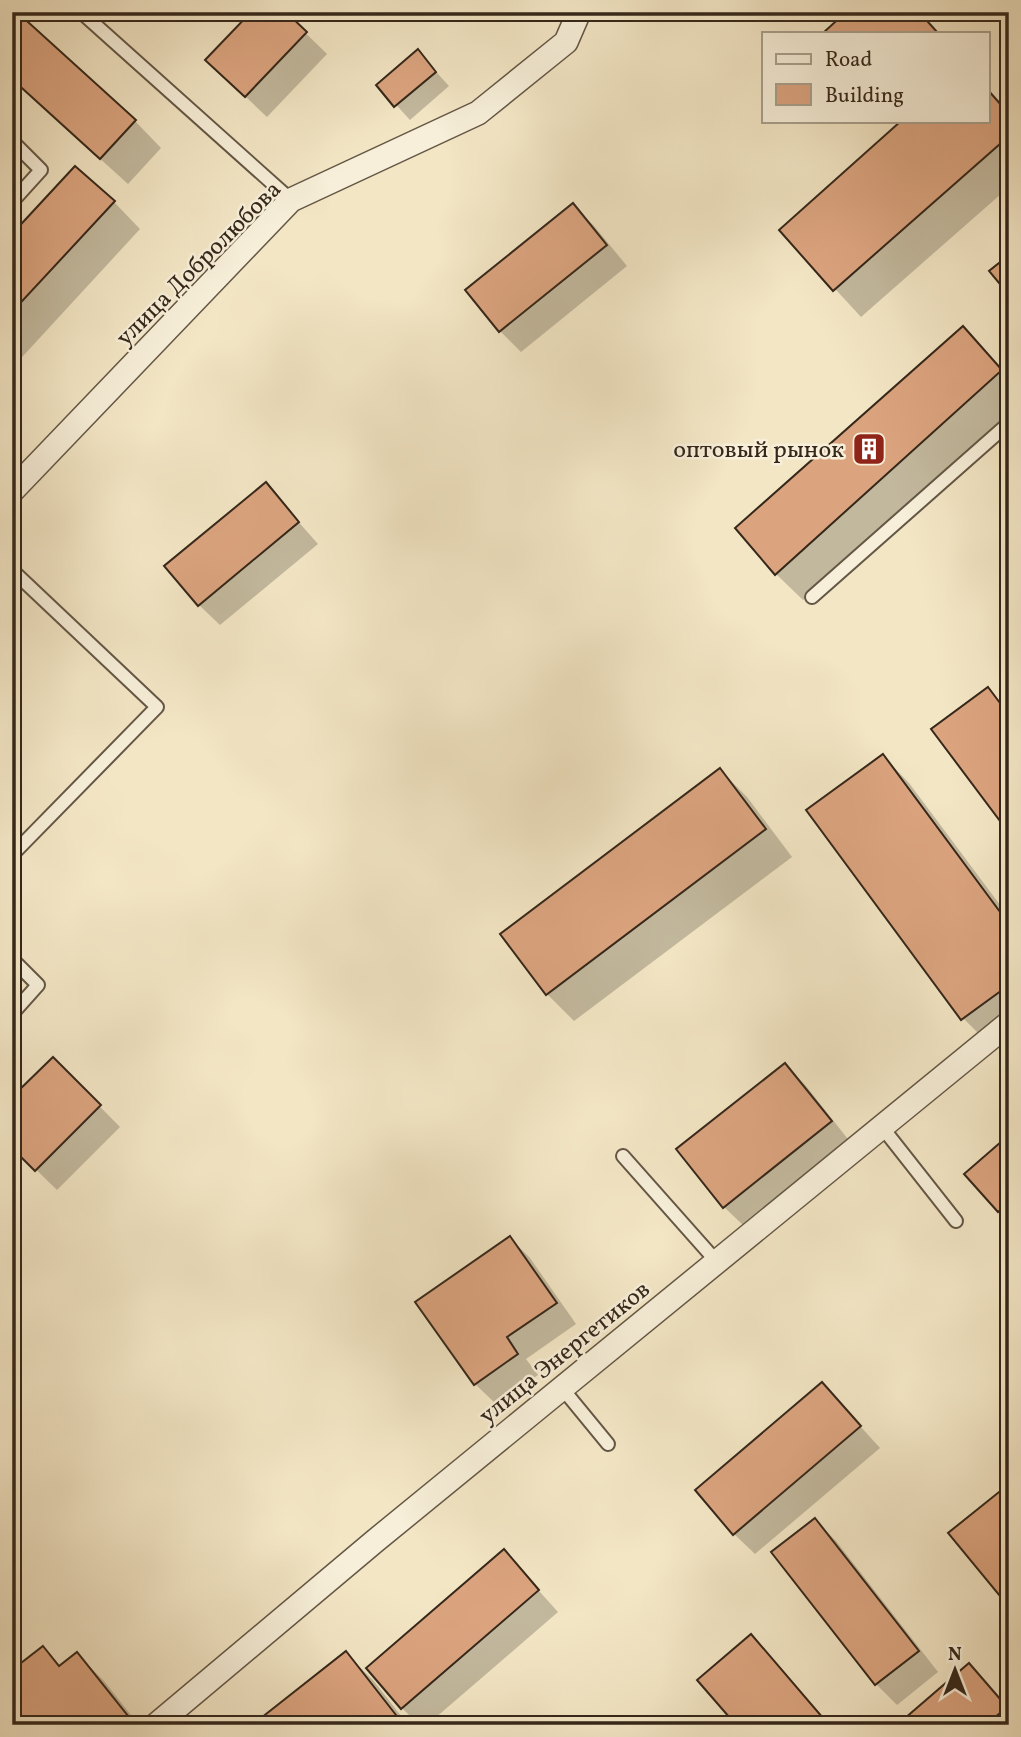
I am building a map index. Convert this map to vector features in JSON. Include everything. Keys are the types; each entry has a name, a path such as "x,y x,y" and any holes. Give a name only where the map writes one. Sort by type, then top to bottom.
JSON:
{"street":[{"name":"улица Добролюбова","path":"12,491 292,200 478,113 566,41 579,12"},
{"name":"улица Энергетиков","path":"156,1725 365,1549 1009,1023"}],"lane":[{"path":"81,12 292,200"},
{"path":"12,141 41,170 12,202"},
{"path":"811,597 1009,423"},
{"path":"12,570 157,707 12,855"},
{"path":"12,959 38,985 12,1014"},
{"path":"882,1127 956,1221"},
{"path":"623,1156 716,1262"},
{"path":"562,1388 608,1444"}],"building":[{"path":"12,12 17,12 136,120 100,159 12,79"},
{"path":"251,12 286,12 307,32 245,97 205,60"},
{"path":"846,12 919,12 937,32 824,32"},
{"path":"418,49 436,72 394,107 376,85"},
{"path":"990,92 1009,114 1009,136 833,291 779,230 900,122 990,122"},
{"path":"75,166 115,201 12,312 12,234"},
{"path":"573,203 607,245 499,332 465,290"},
{"path":"1009,255 1009,295 989,271"},
{"name":"оптовый рынок","path":"963,326 1002,370 775,575 735,528"},
{"path":"266,482 299,522 198,606 164,566"},
{"path":"988,687 1009,715 1009,833 931,729"},
{"path":"883,754 1009,924 1009,985 961,1020 806,810"},
{"path":"720,768 766,829 546,995 500,934"},
{"path":"53,1057 101,1105 35,1171 12,1148 12,1097"},
{"path":"785,1063 832,1121 723,1208 676,1149"},
{"path":"1009,1135 1009,1203 998,1212 964,1174"},
{"path":"510,1236 557,1303 507,1337 518,1354 474,1385 415,1302"},
{"path":"822,1382 861,1426 733,1535 695,1490"},
{"path":"1009,1484 1009,1607 948,1533"},
{"path":"815,1518 919,1651 875,1685 771,1552"},
{"path":"504,1549 539,1590 401,1709 366,1668"},
{"path":"751,1634 829,1725 736,1725 697,1680"},
{"path":"43,1646 59,1666 77,1652 132,1721 128,1725 12,1725 12,1670"},
{"path":"346,1651 396,1715 384,1725 252,1725"},
{"path":"969,1663 1007,1707 986,1725 897,1725"}],"place":[{"name":"оптовый рынок","path":"869,449"}]}
